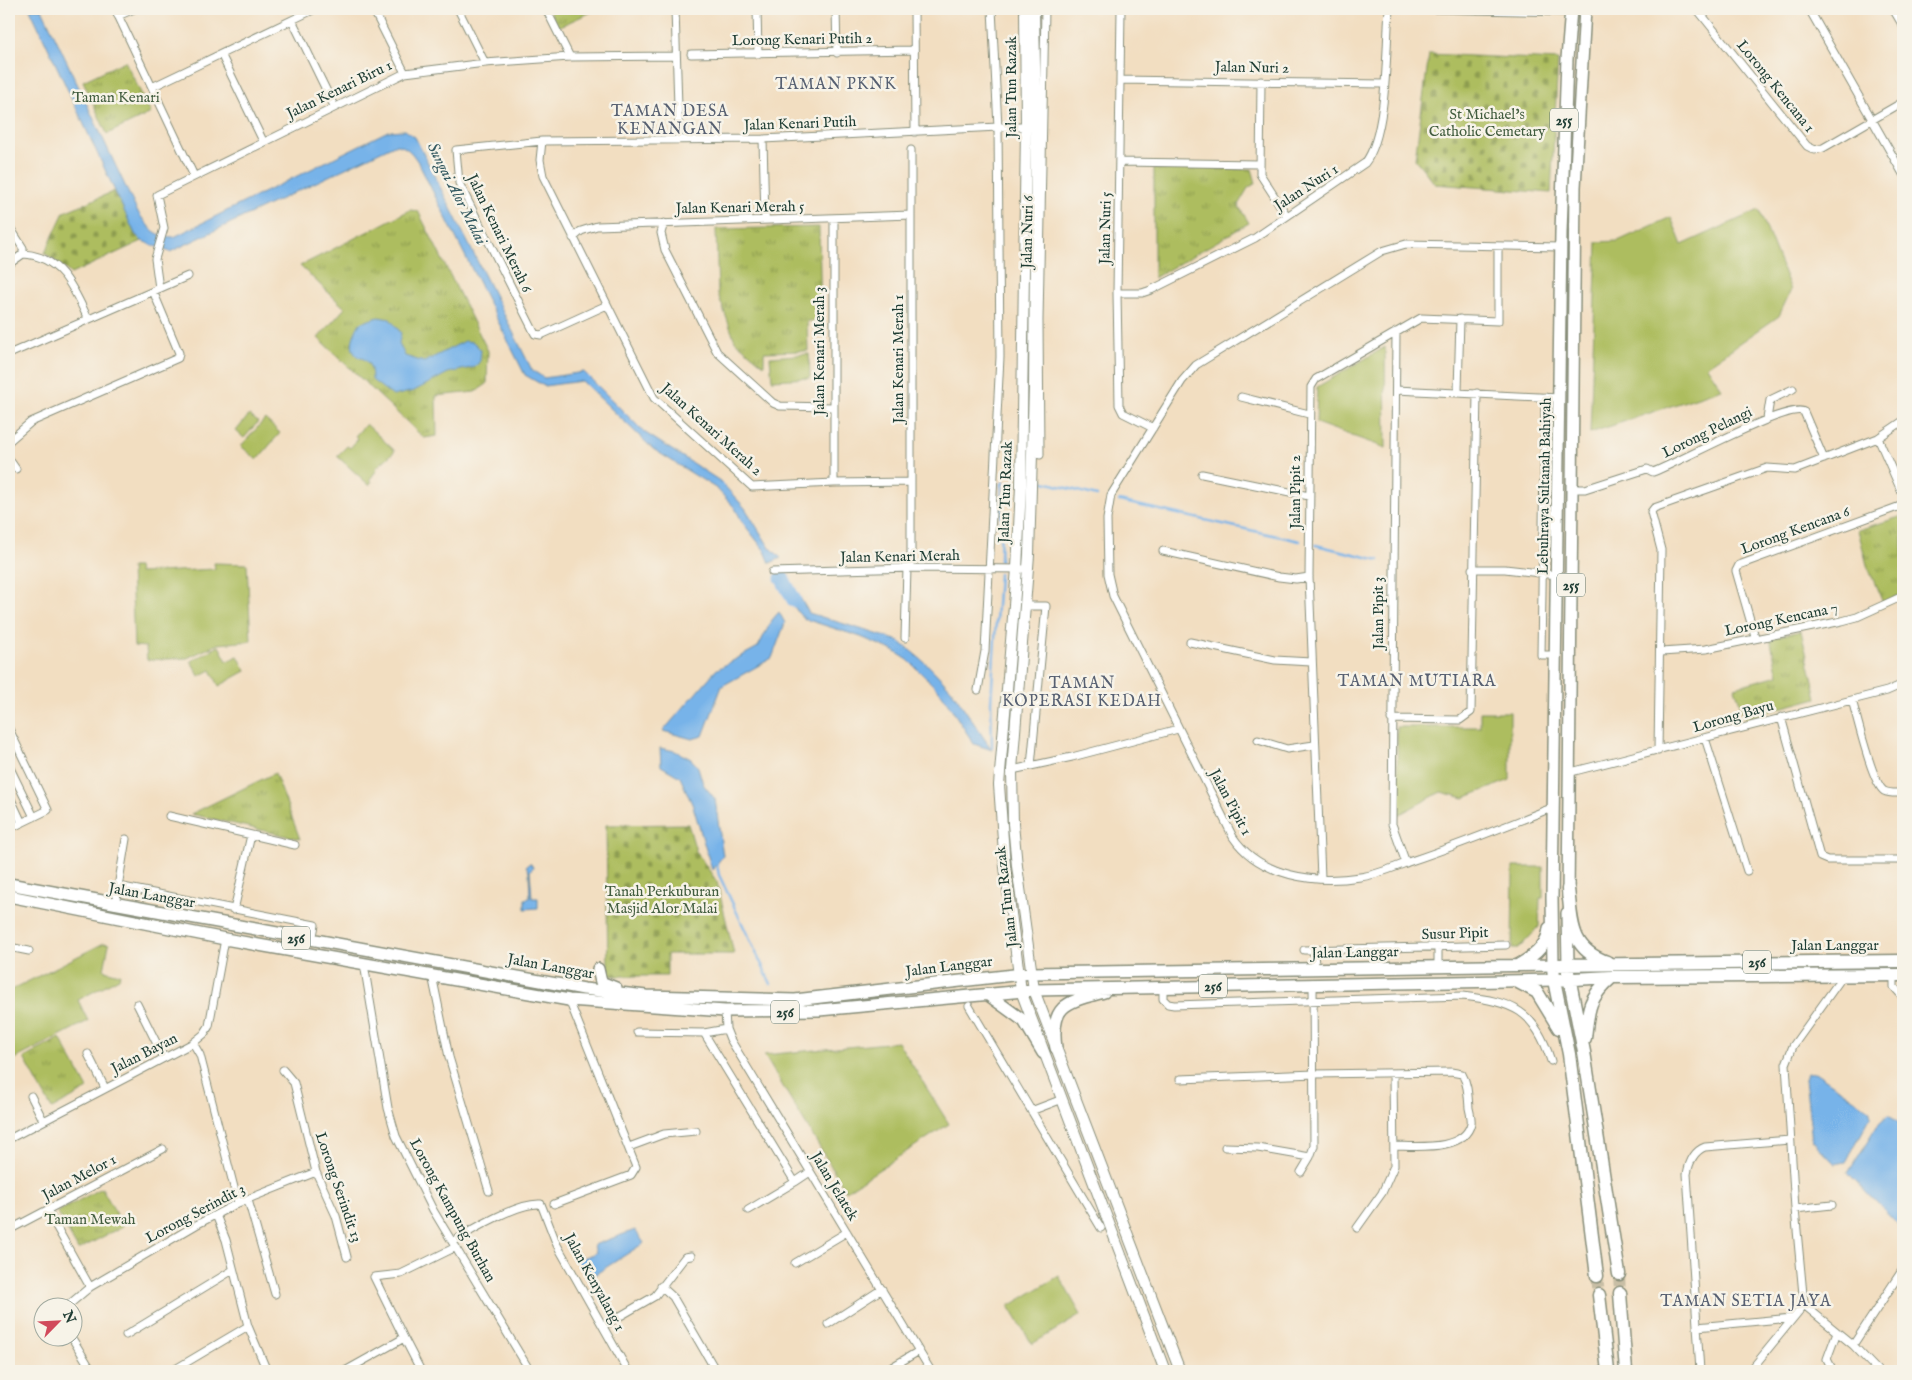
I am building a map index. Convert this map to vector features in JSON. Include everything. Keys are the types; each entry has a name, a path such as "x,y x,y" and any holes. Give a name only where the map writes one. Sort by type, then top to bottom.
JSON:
{"highway":[{"path":"1568,889 1573,930 1577,942 1597,959 1610,963"},
{"name":"Jalan Langgar","path":"1554,965 1903,961"},
{"name":"255","path":"1554,965 1554,980"},
{"name":"255","path":"1568,965 1568,979"},
{"name":"Jalan Langgar","path":"1554,980 1612,976 1899,975"},
{"path":"1584,1052 1588,1009 1596,991 1612,976"},
{"path":"1568,979 1584,1052 1619,1274"},
{"path":"1554,980 1569,1054 1597,1276"},
{"path":"1518,982 1537,992 1561,1031 1569,1054"},
{"path":"1620,1293 1626,1371"},
{"path":"1599,1295 1608,1371"}],"main road":[{"name":"Jalan Tun Razak","path":"1025,9 1026,127 1023,396 1017,569 999,785 1005,867 1021,991 1060,1100 1165,1371"},
{"name":"Jalan Tun Razak","path":"1034,9 1036,443 1012,770 1016,858 1034,990 1180,1371"},
{"name":"Lebuhraya Sultanah Bahiyah","path":"1568,965 1571,772 1574,187 1585,9"},
{"name":"Lebuhraya Sultanah Bahiyah","path":"1554,965 1552,898 1562,247 1566,68 1571,10"},
{"path":"1554,802 1561,783 1571,772 1555,746"},
{"name":"Jalan Langgar","path":"9,884 115,905 584,989 646,996 765,1001 810,1000 1031,973 1554,965"},
{"name":"Jalan Langgar","path":"9,896 225,939 569,1000 725,1011 819,1010 1034,990 1163,987 1311,990 1554,980"},
{"path":"1516,966 1533,956 1547,938 1552,898"},
{"path":"598,969 599,977 604,985 646,996"},
{"path":"1309,969 1311,990"},
{"path":"1056,1048 1054,1029 1058,1014 1063,1008 1076,1000 1123,988"},
{"path":"987,994 1024,1021 1043,1053"}],"street":[{"path":"134,9 117,12 194,176"},
{"path":"152,87 315,9"},
{"path":"373,9 405,73"},
{"path":"458,9 485,63"},
{"path":"546,9 570,57"},
{"path":"675,9 680,140"},
{"path":"757,9 758,54"},
{"path":"836,9 837,53"},
{"path":"914,9 916,132"},
{"path":"978,690 985,651 1000,357 998,127 992,9"},
{"name":"Jalan Nuri 6","path":"1040,455 1036,443 1045,9"},
{"name":"Jalan Nuri 5","path":"1121,9 1118,293 1119,405 1123,413 1153,428"},
{"name":"Jalan Nuri 1","path":"1118,293 1151,290 1256,238 1356,170 1370,156 1380,122 1389,9"},
{"path":"1429,9 1571,10"},
{"name":"Lorong Kencana 1","path":"1697,9 1807,146 1815,150 1823,148 1903,102"},
{"path":"1808,9 1903,174"},
{"path":"1893,9 1903,26"},
{"path":"292,20 334,106"},
{"name":"Lorong Kenari Putih 2","path":"690,54 837,53 914,50"},
{"path":"221,54 263,141"},
{"name":"Jalan Kenari Biru 1","path":"156,290 155,259 163,233 157,195 334,106 405,73 485,63 570,57 676,56"},
{"name":"Jalan Nuri 2","path":"1121,80 1383,84"},
{"path":"1261,81 1260,164 1263,180 1287,216"},
{"name":"Jalan Kenari Putih","path":"456,150 542,141 763,139 1026,127"},
{"path":"763,139 765,220"},
{"name":"Jalan Kenari Merah 2","path":"542,141 541,172 654,398 752,487 912,482"},
{"name":"Jalan Kenari Merah 6","path":"456,150 459,183 535,334 542,335 608,306"},
{"name":"Jalan Kenari Merah 1","path":"905,638 912,482 911,150"},
{"path":"1120,162 1260,164"},
{"name":"Jalan Kenari Merah 5","path":"573,238 581,232 597,226 911,216"},
{"name":"Jalan Kenari Merah 3","path":"834,219 834,483"},
{"path":"664,223 661,233 666,250 717,352 773,404 780,406 833,407"},
{"path":"9,226 23,248 23,254"},
{"name":"Jalan Pipit 1","path":"1554,802 1454,847 1363,877 1339,879 1298,876 1274,871 1246,854 1233,837 1116,603 1108,574 1108,503 1111,494 1182,381 1196,365 1382,251 1406,244 1562,247"},
{"name":"Jalan Pipit 2","path":"1321,878 1314,745 1309,577 1309,414 1311,387 1316,379 1421,318 1498,321 1498,247"},
{"path":"9,264 23,254 40,256 69,279 88,319"},
{"path":"9,354 188,276"},
{"path":"9,440 31,422 178,358 178,353 156,290"},
{"path":"1458,391 1460,319"},
{"name":"Jalan Pipit 3","path":"1396,332 1391,719 1392,824 1406,863"},
{"path":"1767,419 1770,400 1793,389"},
{"path":"1396,390 1458,391 1477,394 1560,398"},
{"path":"1391,719 1460,720 1471,712 1472,569 1477,394"},
{"path":"1241,397 1309,414"},
{"path":"1545,397 1541,655 1556,655"},
{"name":"Lorong Pelangi","path":"1571,489 1585,489 1647,469 1653,472 1767,419 1800,409 1804,412 1824,459"},
{"path":"1658,751 1661,652 1661,550 1651,512 1654,508 1768,468 1795,470 1878,438 1903,421"},
{"path":"1878,438 1903,495"},
{"path":"9,460 16,469"},
{"path":"1202,474 1309,496"},
{"name":"Lorong Kencana 6","path":"1756,637 1736,571 1739,565 1903,505"},
{"path":"1163,551 1279,577 1296,579 1309,577"},
{"name":"Jalan Kenari Merah","path":"772,572 909,568 1028,569"},
{"path":"1472,569 1541,572 1557,575"},
{"name":"Lorong Kencana 7","path":"1661,652 1706,649 1857,617 1903,596"},
{"path":"1025,606 1046,606 1031,766"},
{"path":"1190,642 1275,660 1311,662"},
{"name":"Lorong Bayu","path":"1571,772 1658,751 1781,716 1852,700 1903,684"},
{"path":"1852,700 1875,779 1884,790 1890,793 1903,793"},
{"path":"1781,716 1820,857 1827,860 1903,860"},
{"path":"9,729 48,810 9,829"},
{"path":"1012,770 1178,729"},
{"path":"1705,738 1747,871"},
{"path":"1258,740 1287,748 1314,745"},
{"path":"9,766 34,817"},
{"path":"9,795 22,823"},
{"path":"169,816 295,845"},
{"path":"234,910 252,835"},
{"path":"115,905 126,839"},
{"path":"118,886 234,910 315,924 312,940"},
{"name":"Jalan Bayan","path":"9,1139 193,1043 204,1034 209,1026 225,939"},
{"name":"Susur Pipit","path":"1304,950 1506,945"},
{"path":"9,947 29,951"},
{"path":"1438,948 1438,967"},
{"path":"1309,969 1314,950"},
{"name":"Lorong Kampung Burhan","path":"364,964 388,1108 396,1136 433,1210 530,1371"},
{"path":"432,975 450,1057 488,1191"},
{"path":"1899,975 1894,987 1903,997"},
{"path":"1844,976 1788,1054 1786,1064 1795,1209 1804,1305 1853,1345 1878,1371"},
{"path":"1163,987 1163,999 1168,1004 1174,1005 1311,990 1463,996 1494,1000 1523,1012 1535,1026 1551,1061"},
{"path":"1301,1172 1314,1146 1315,1074 1311,990"},
{"path":"554,1204 634,1173 636,1164 569,1000"},
{"path":"137,1004 164,1058"},
{"path":"969,1006 1102,1228"},
{"name":"Jalan Jelatek","path":"725,1011 726,1029 931,1371"},
{"path":"637,1032 704,1033 726,1029"},
{"path":"704,1033 795,1182"},
{"path":"193,1043 200,1055 238,1203"},
{"path":"88,1054 105,1088"},
{"name":"Lorong Serindit 13","path":"283,1070 294,1084 316,1172 336,1216 347,1257"},
{"path":"1180,1079 1315,1074 1451,1072 1462,1074 1467,1086 1471,1122 1458,1139 1449,1144 1432,1146 1394,1146"},
{"path":"1357,1228 1389,1182 1394,1166 1393,1073"},
{"path":"31,1096 43,1120"},
{"path":"1031,1111 1060,1100"},
{"path":"629,1147 664,1134 696,1131"},
{"path":"1700,1371 1687,1174 1691,1161 1700,1149 1705,1147 1790,1140"},
{"path":"1225,1147 1258,1148 1310,1157"},
{"name":"Jalan Melor 1","path":"9,1230 163,1149"},
{"name":"Lorong Serindit 3","path":"77,1298 90,1287 238,1203 316,1172"},
{"path":"748,1210 810,1172"},
{"path":"248,1200 275,1294"},
{"name":"Jalan Kenyalang 1","path":"455,1245 489,1221 521,1208 541,1204 557,1244 628,1371"},
{"path":"1795,1209 1832,1205"},
{"path":"47,1210 90,1287"},
{"path":"216,1215 248,1326 267,1371"},
{"path":"795,1264 847,1232"},
{"path":"421,1371 374,1277 401,1274 455,1245"},
{"path":"603,1326 648,1302 655,1296 685,1257 692,1256"},
{"path":"1853,1345 1903,1269"},
{"path":"126,1335 233,1270"},
{"path":"661,1286 673,1297 716,1371"},
{"path":"828,1324 882,1290"},
{"path":"1750,1371 1804,1305"},
{"path":"1697,1327 1792,1318"},
{"path":"172,1371 248,1326"},
{"path":"1833,1371 1827,1359 1837,1332"},
{"path":"345,1371 404,1338"},
{"path":"78,1348 92,1371"},
{"path":"885,1371 919,1351"}],"green space":[{"path":"549,9 598,9 558,27"},
{"name":"St Michael's Catholic Cemetary","path":"1429,54 1558,60 1551,193 1435,184 1415,159"},
{"name":"Taman Kenari","path":"125,61 151,113 107,134 83,81"},
{"path":"1154,168 1252,169 1256,183 1248,188 1238,205 1249,223 1154,278"},
{"path":"115,191 135,234 142,241 71,274 45,253 64,212"},
{"path":"410,210 418,211 488,351 487,384 475,392 436,396 437,436 424,438 318,338 345,308 300,266"},
{"path":"1759,210 1791,290 1779,316 1707,366 1722,389 1590,433 1597,242 1618,241 1671,217 1682,245"},
{"path":"819,227 821,321 807,321 808,351 764,352 764,365 735,341 718,294 716,229"},
{"path":"1385,347 1386,448 1316,423 1317,387"},
{"path":"809,354 810,378 772,380 770,357"},
{"path":"249,415 258,422 244,438 236,431"},
{"path":"265,419 280,433 257,460 241,446"},
{"path":"366,424 395,451 376,468 377,470 370,479 372,481 369,485 337,456 347,446 350,448 358,439 355,436"},
{"path":"1903,516 1903,593 1883,603 1867,565 1858,530"},
{"path":"214,563 247,564 251,641 218,644 187,658 147,660 146,647 134,646 131,567 138,567 139,573 215,569"},
{"path":"1801,631 1817,698 1744,718 1735,687 1778,675 1770,638"},
{"path":"219,646 227,661 238,656 246,671 219,686 211,670 199,676 191,661"},
{"path":"1480,712 1510,712 1510,780 1464,798 1441,792 1398,815 1397,727 1480,727"},
{"path":"275,773 300,839 191,814"},
{"name":"Tanah Perkuburan Masjid Alor Malai","path":"688,824 696,851 717,882 734,954 667,954 667,976 608,976 606,825"},
{"path":"1513,867 1543,867 1543,898 1540,898 1539,927 1518,949 1512,949"},
{"path":"104,943 109,944 104,970 120,974 119,978 78,1000 88,1021 9,1062 9,991"},
{"path":"60,1038 88,1089 52,1109 24,1058"},
{"path":"898,1042 949,1124 846,1191 764,1055"},
{"name":"Taman Mewah","path":"102,1188 123,1226 78,1250 57,1212"},
{"path":"1059,1276 1081,1315 1032,1344 1009,1306"}],"water":[{"path":"30,9 42,9 137,211 152,230 161,235 174,237 388,131 405,130 415,137 532,370 544,378 584,372 644,432 720,481 745,508 768,545 781,558 770,563 765,551 743,523 735,508 717,489 653,449 582,381 544,386 525,375 419,164 412,154 402,146 394,145 170,252 142,241 135,234"},
{"path":"378,317 390,319 401,333 399,343 405,356 424,362 465,341 473,342 481,350 480,361 475,367 448,373 414,391 393,396 372,380 370,366 364,359 357,356 352,344 360,323"},
{"path":"791,582 809,613 899,641 929,666 951,689 992,750 974,744 942,694 908,660 894,651 861,637 805,619 799,614 780,585"},
{"path":"779,612 785,623 772,658 722,686 703,736 692,739 663,731 716,670 758,647 772,620"},
{"path":"660,748 675,751 691,759 698,767 703,784 715,799 723,856 712,870 693,806 680,777 661,766"},
{"path":"530,863 533,867 530,871 532,898 538,898 538,908 525,909 525,899 530,898 529,871 526,866"},
{"path":"1815,1072 1869,1109 1871,1116 1846,1162 1835,1164 1812,1140 1805,1080 1807,1073"},
{"path":"1888,1115 1903,1126 1903,1224 1900,1226 1848,1173 1879,1123"},
{"path":"635,1230 644,1243 588,1279 576,1260 596,1253 594,1245"}],"waterway":[{"path":"1041,481 1097,496"},
{"path":"1000,561 1002,484 1004,482"},
{"path":"1119,501 1300,541"},
{"path":"1316,545 1379,560"},
{"path":"992,747 991,702 999,574"},
{"name":"Sungai Alor Malai","path":"782,578 794,600"},
{"path":"716,860 719,875 771,984"}],"tunnel":[{"path":"1619,1274 1620,1293"},
{"path":"1597,1276 1599,1295"}],"district":[{"name":"TAMAN PKNK","path":"836,83"},
{"name":"TAMAN DESA KENANGAN","path":"670,119"},
{"name":"TAMAN MUTIARA","path":"1417,680"},
{"name":"TAMAN KOPERASI KEDAH","path":"1082,691"},
{"name":"TAMAN SETIA JAYA","path":"1746,1300"}]}
